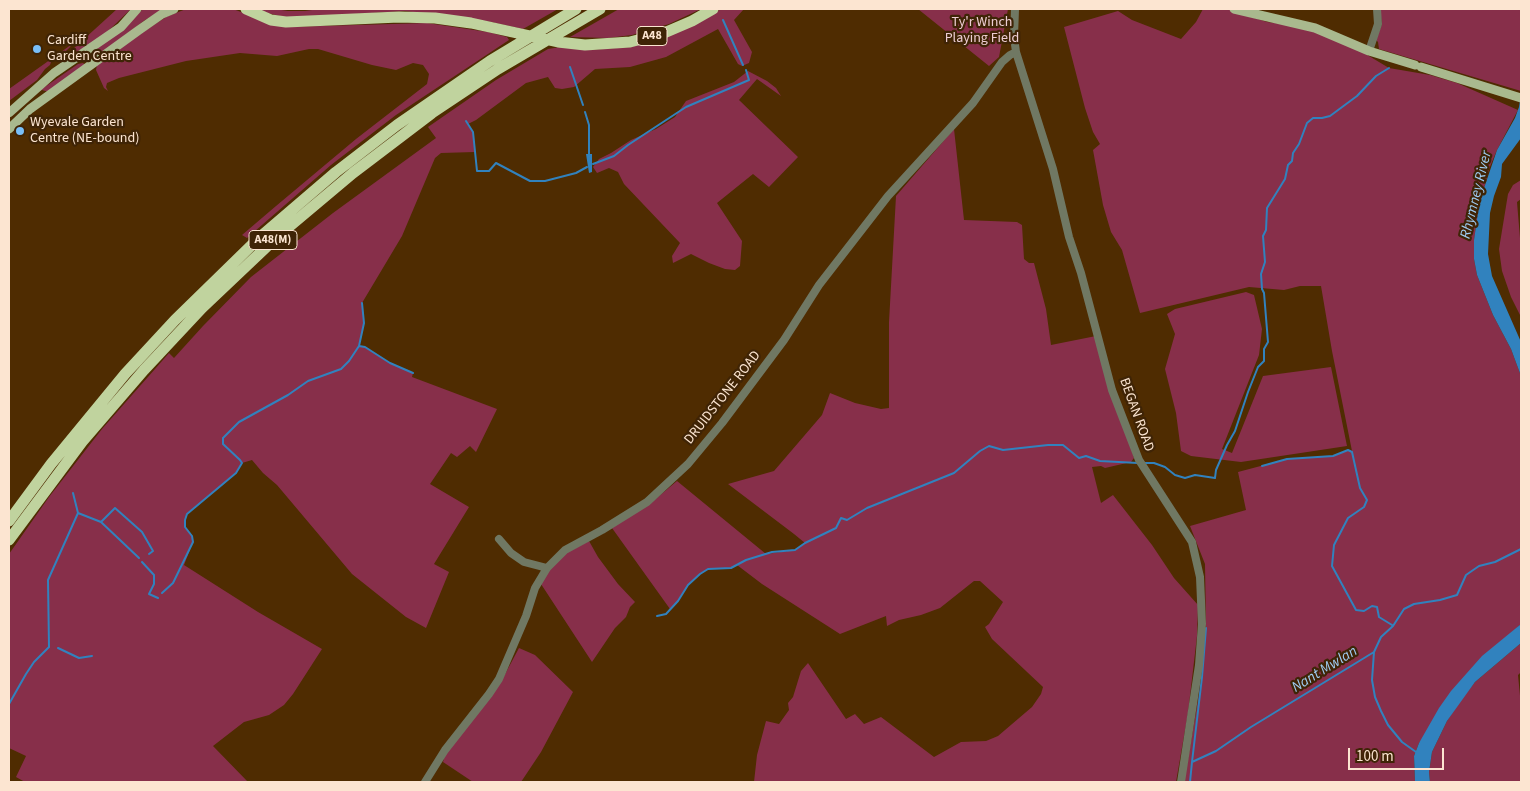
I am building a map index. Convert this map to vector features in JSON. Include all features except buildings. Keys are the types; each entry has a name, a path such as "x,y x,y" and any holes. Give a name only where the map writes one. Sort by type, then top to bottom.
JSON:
{"highway":[{"name":"A48","path":"246,9 271,20 286,22 419,17 452,20 558,42 585,45 630,42 664,33 692,21 713,9"},
{"name":"A48(M)","path":"9,522 51,464 120,380 175,320 259,238 336,172 417,110 490,61 576,9"},
{"name":"A48(M)","path":"9,540 82,442 132,383 202,308 273,240 352,173 432,113 520,55 600,9"}],"main road":[{"path":"9,113 54,73 121,27 137,9"},
{"path":"9,128 30,109 139,30 162,14 174,9"},
{"path":"1234,9 1315,28 1369,51 1520,97"}],"street":[{"path":"1015,9 1014,37 1016,52"},
{"path":"1369,51 1378,24 1377,9"},
{"name":"DRUIDSTONE ROAD","path":"425,782 445,750 490,694 499,679 526,616 535,588 547,568 565,550 647,502 688,464 722,423 784,340 819,285 888,196 973,104 1002,62 1016,52"},
{"name":"BEGAN ROAD","path":"1016,52 1053,169 1069,237 1081,272 1112,390 1139,460 1192,542 1200,577 1202,624 1199,665 1181,782"},
{"path":"498,539 524,562 547,568"}],"green space":[{"path":"117,9 131,9 105,34 78,52 61,60"},
{"path":"143,9 164,9 145,20 93,59 93,51 120,31"},
{"path":"186,9 233,9 287,27 427,23 488,32 507,37 509,40 396,115 331,165 247,238 242,235 356,139 427,84 429,74 423,65 413,63 396,70 318,49 309,49 277,56 240,53 186,61 119,78 107,83 108,91 104,88 96,70 97,65 166,17"},
{"path":"257,9 305,11 319,9 558,9 523,29 491,22 405,11 289,18"},
{"path":"619,9 701,9 669,24 632,35 608,38 570,37"},
{"path":"721,9 744,9 734,20 752,52 749,63 742,66 738,64 718,29 666,57 630,67 595,69 574,87 555,88 548,77 526,83 468,124 473,132 475,152 441,153 435,158 402,236 362,303 364,323 359,346 365,347 390,363 413,373 412,377 497,409 476,452 470,446 457,457 451,453 430,484 469,507 434,564 449,572 426,628 406,617 352,574 277,485 252,460 242,463 236,473 187,514 185,527 192,536 193,542 184,565 258,612 322,649 284,705 269,715 244,722 213,746 248,782 25,782 16,777 26,756 9,748 9,554 49,497 102,429 169,353 174,358 251,277 333,213 436,138 428,127 496,80 548,49 560,47 589,50 631,47 700,22"},
{"name":"Ty'r Winch Playing Field","path":"918,9 1008,9 999,57 989,66"},
{"path":"1203,9 1227,9 1267,22 1298,26 1319,32 1364,53 1389,68 1430,75 1457,83 1518,110 1489,169 1478,212 1474,240 1474,259 1477,275 1493,315 1511,349 1521,376 1521,624 1509,635 1419,743 1414,756 1415,782 1184,782 1202,677 1206,628 1205,564 1190,526 1246,510 1238,472 1287,459 1333,456 1348,450 1352,451 1321,286 1300,286 1284,290 1249,287 1140,313 1122,250 1111,232 1103,205 1093,150 1100,144 1093,132 1085,108 1064,27 1118,11 1132,20 1181,39 1196,22"},
{"path":"1380,9 1521,9 1521,91 1379,49 1376,40 1382,24"},
{"path":"75,42 60,57 51,62 37,80 9,101 9,89"},
{"path":"83,63 85,65 49,92 39,91 78,64"},
{"path":"748,71 767,81 776,88 781,96 757,79 739,100 798,157 769,187 753,174 717,203 742,241 740,266 735,270 725,269 691,254 673,263 672,256 680,243 624,184 618,172 609,168 597,173 593,167 599,159 675,117 686,101 734,82"},
{"path":"954,129 964,220 1017,222 1022,225 1024,259 1029,263 1034,263 1046,309 1051,345 1096,336 1134,458 1131,462 1105,468 1101,466 1092,467 1101,503 1113,495 1152,545 1174,578 1198,605 1197,636 1188,713 1176,782 754,782 757,755 766,721 779,724 789,710 788,703 793,697 801,671 808,663 846,719 855,714 864,724 881,717 934,757 961,742 986,741 998,736 1032,707 1041,694 1043,687 992,639 985,627 1003,602 980,581 974,581 940,608 899,620 887,626 886,616 840,634 762,584 737,565 731,568 708,569 700,574 688,585 678,601 670,609 612,528 652,502 677,481 766,554 795,550 805,543 728,484 774,471 822,415 830,393 855,403 881,409 889,408 889,322 896,196"},
{"path":"1521,180 1521,199 1517,202 1521,250 1521,317 1511,297 1502,271 1499,249 1508,194 1513,185"},
{"path":"1246,292 1254,295 1262,329 1259,355 1222,449 1232,453 1263,376 1331,367 1347,446 1241,462 1191,456 1181,451 1176,413 1165,369 1175,334 1167,314 1175,309"},
{"path":"589,541 618,584 635,602 592,662 541,584 549,570 566,553"},
{"path":"1521,643 1521,672 1518,675 1521,706 1521,782 1430,782 1429,772 1432,752 1447,721 1460,701 1475,682"},
{"path":"519,648 535,655 573,692 541,752 521,782 473,782 443,762 446,752 503,678"}],"water":[{"path":"1521,94 1521,138 1502,164 1501,177 1490,213 1488,254 1492,276 1521,342 1521,376 1511,349 1493,315 1477,275 1474,259 1474,240 1483,191 1497,150 1515,118"},
{"path":"586,154 592,154 592,172 589,173"},
{"path":"1521,624 1521,643 1475,682 1447,721 1432,752 1429,772 1430,782 1415,782 1414,756 1419,743 1439,708 1451,691 1482,656"}],"waterway":[{"path":"723,20 743,65"},
{"path":"570,67 583,105"},
{"path":"1143,463 1154,463 1165,467 1175,475 1185,478 1195,475 1215,478 1216,470 1235,431 1258,367 1264,361 1264,349 1268,342 1261,274 1265,262 1263,236 1266,230 1267,208 1285,179 1288,165 1292,161 1293,153 1299,144 1307,123 1313,118 1330,116 1357,96 1376,76 1389,68"},
{"path":"593,164 614,156 686,107 749,80 746,70"},
{"path":"585,112 589,125 589,154"},
{"path":"466,121 473,132 477,171 489,171 496,163 530,181 545,181 576,173 587,167"},
{"path":"162,593 173,583 193,542 192,536 185,527 187,514 236,473 242,463 223,444 223,438 239,422 288,395 308,381 341,369 359,346 364,323 362,303"},
{"path":"359,346 365,347 390,363 413,373"},
{"path":"657,616 666,614 678,601 688,585 708,569 731,568 746,560 772,552 795,550 836,528 841,518 847,520 867,508 954,473 980,451 989,446 1003,450 1063,445 1079,458 1086,456 1100,461 1138,463"},
{"path":"1262,466 1287,459 1333,456 1348,450 1352,452 1360,488 1367,500 1364,507 1348,518 1334,545 1332,566 1356,610 1364,611 1372,606 1377,607 1379,617 1392,625"},
{"path":"9,704 34,662 49,647 48,580 78,513 73,493"},
{"path":"101,522 115,508 142,532 153,551 149,554"},
{"path":"78,513 101,522 139,558"},
{"name":"Nant Mwlan","path":"1190,782 1192,762 1216,751 1251,727 1374,652 1381,637 1393,626 1404,609 1414,604 1457,595 1466,575 1479,566 1495,562 1521,549"},
{"path":"142,562 154,575 154,584 149,594 158,598"},
{"path":"1192,762 1206,628"},
{"path":"58,648 79,658 92,656"},
{"path":"1374,652 1372,680 1375,697 1388,725 1402,742 1416,752"}],"place":[{"name":"Cardiff Garden Centre","path":"37,49"},
{"name":"Wyevale Garden Centre (NE-bound)","path":"20,131"}],"water label":[{"name":"Rhymney River","path":"1477,195"}]}
